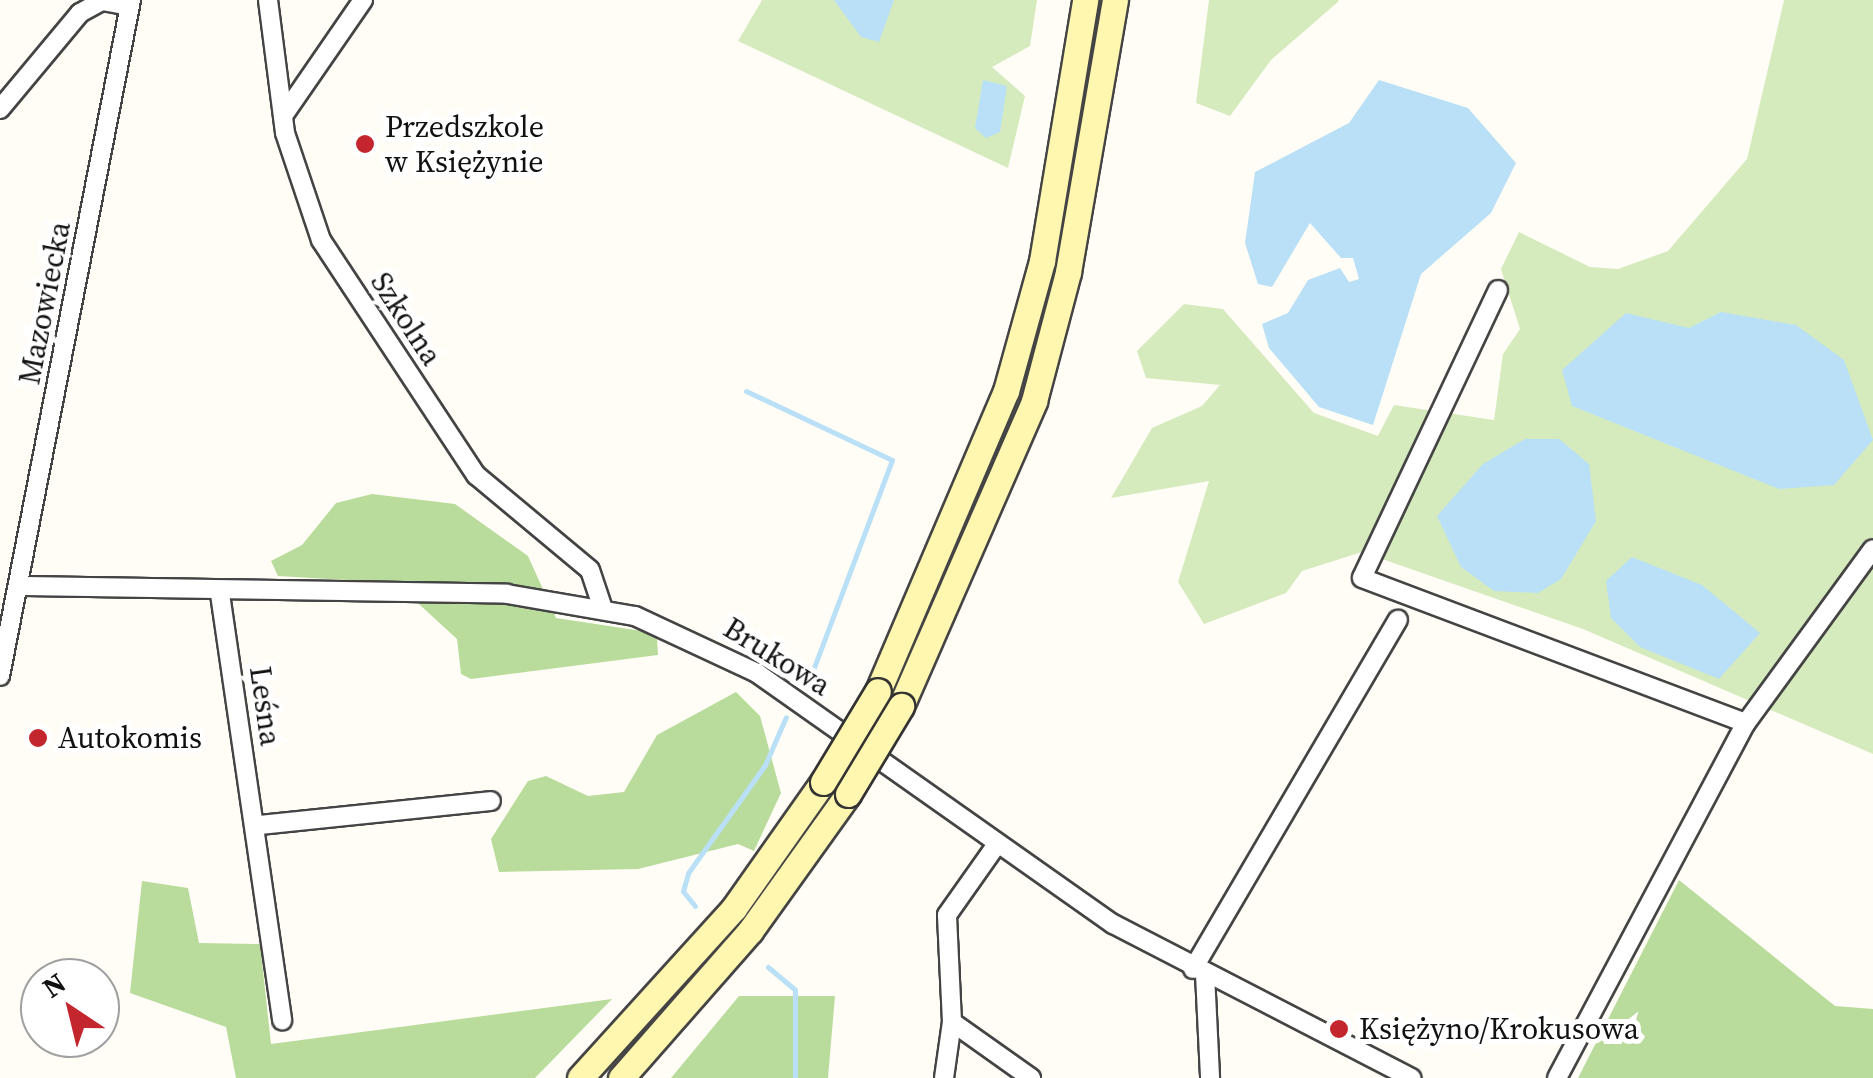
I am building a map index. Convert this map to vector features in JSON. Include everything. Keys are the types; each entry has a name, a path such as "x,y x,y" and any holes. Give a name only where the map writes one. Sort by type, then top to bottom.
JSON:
{"main road":[{"path":"580,1078 734,908 823,782 878,692 1006,391 1042,261 1085,0"},
{"path":"620,1078 750,932 848,794 901,706 1034,401 1068,272 1114,0"}],"street":[{"name":"Szkolna","path":"268,0 283,116 321,240 476,475 590,570 603,609"},
{"path":"283,116 362,0"},
{"path":"0,109 80,13 102,1 131,3"},
{"name":"Mazowiecka","path":"0,676 131,3"},
{"path":"1498,290 1362,578 1746,723"},
{"path":"1557,1078 1746,723 1873,549"},
{"name":"Brukowa","path":"18,586 220,594 507,594 603,609 725,653 997,844 1199,972 1412,1078"},
{"name":"Leśna","path":"220,594 259,825 282,1021"},
{"path":"1210,1078 1199,972 1398,620"},
{"path":"259,825 491,801"},
{"path":"944,1078 952,1022 947,916 997,844"},
{"path":"952,1022 1031,1078"}],"green space":[{"path":"762,0 1037,0 1030,46 992,67 1025,96 1008,168 738,41"},
{"path":"1209,0 1339,1 1271,60 1230,116 1196,103"},
{"path":"1784,0 1873,0 1873,754 1583,629 1362,552 1302,571 1286,593 1204,624 1178,582 1209,481 1111,498 1152,428 1202,406 1220,385 1146,378 1137,351 1184,304 1223,309 1314,413 1378,436 1394,405 1494,420 1503,354 1520,329 1501,269 1519,232 1590,267 1618,269 1668,251 1747,159"},
{"path":"372,494 455,504 528,556 556,618 642,631 657,639 658,655 471,679 461,674 457,639 396,583 278,576 271,561 302,545 336,503"},
{"path":"736,692 760,716 781,793 754,851 738,844 638,869 499,872 491,839 528,781 546,776 588,796 624,792 657,735"},
{"path":"1679,880 1835,1006 1873,1009 1873,1078 1578,1078"},
{"path":"142,881 188,888 199,943 260,944 271,1044 612,999 535,1078 236,1078 226,1027 130,993"},
{"path":"739,996 835,996 828,1078 671,1078"}],"water":[{"path":"834,0 894,0 879,42 861,37"},
{"path":"983,80 1007,86 1000,132 986,138 975,128"},
{"path":"1379,80 1468,108 1516,163 1491,213 1421,274 1373,425 1319,407 1269,348 1262,324 1288,313 1308,280 1340,268 1349,282 1359,279 1353,258 1341,258 1310,223 1272,287 1258,284 1245,243 1255,172 1349,123"},
{"path":"1721,312 1796,325 1844,360 1873,440 1834,485 1779,489 1572,406 1562,370 1626,313 1689,328"},
{"path":"1525,439 1559,439 1589,464 1596,521 1561,579 1538,593 1494,591 1461,567 1437,516 1483,464"},
{"path":"1632,557 1702,585 1760,633 1719,679 1640,647 1611,618 1606,581"}],"waterway":[{"path":"746,391 892,460 808,684"},
{"path":"695,906 683,891 688,873 765,765 786,717"},
{"path":"768,967 795,990 795,1078"}],"place":[{"name":"Przedszkole w Księżynie","path":"365,144"},
{"name":"Autokomis","path":"38,738"},
{"name":"Księżyno/Krokusowa","path":"1339,1029"}]}
